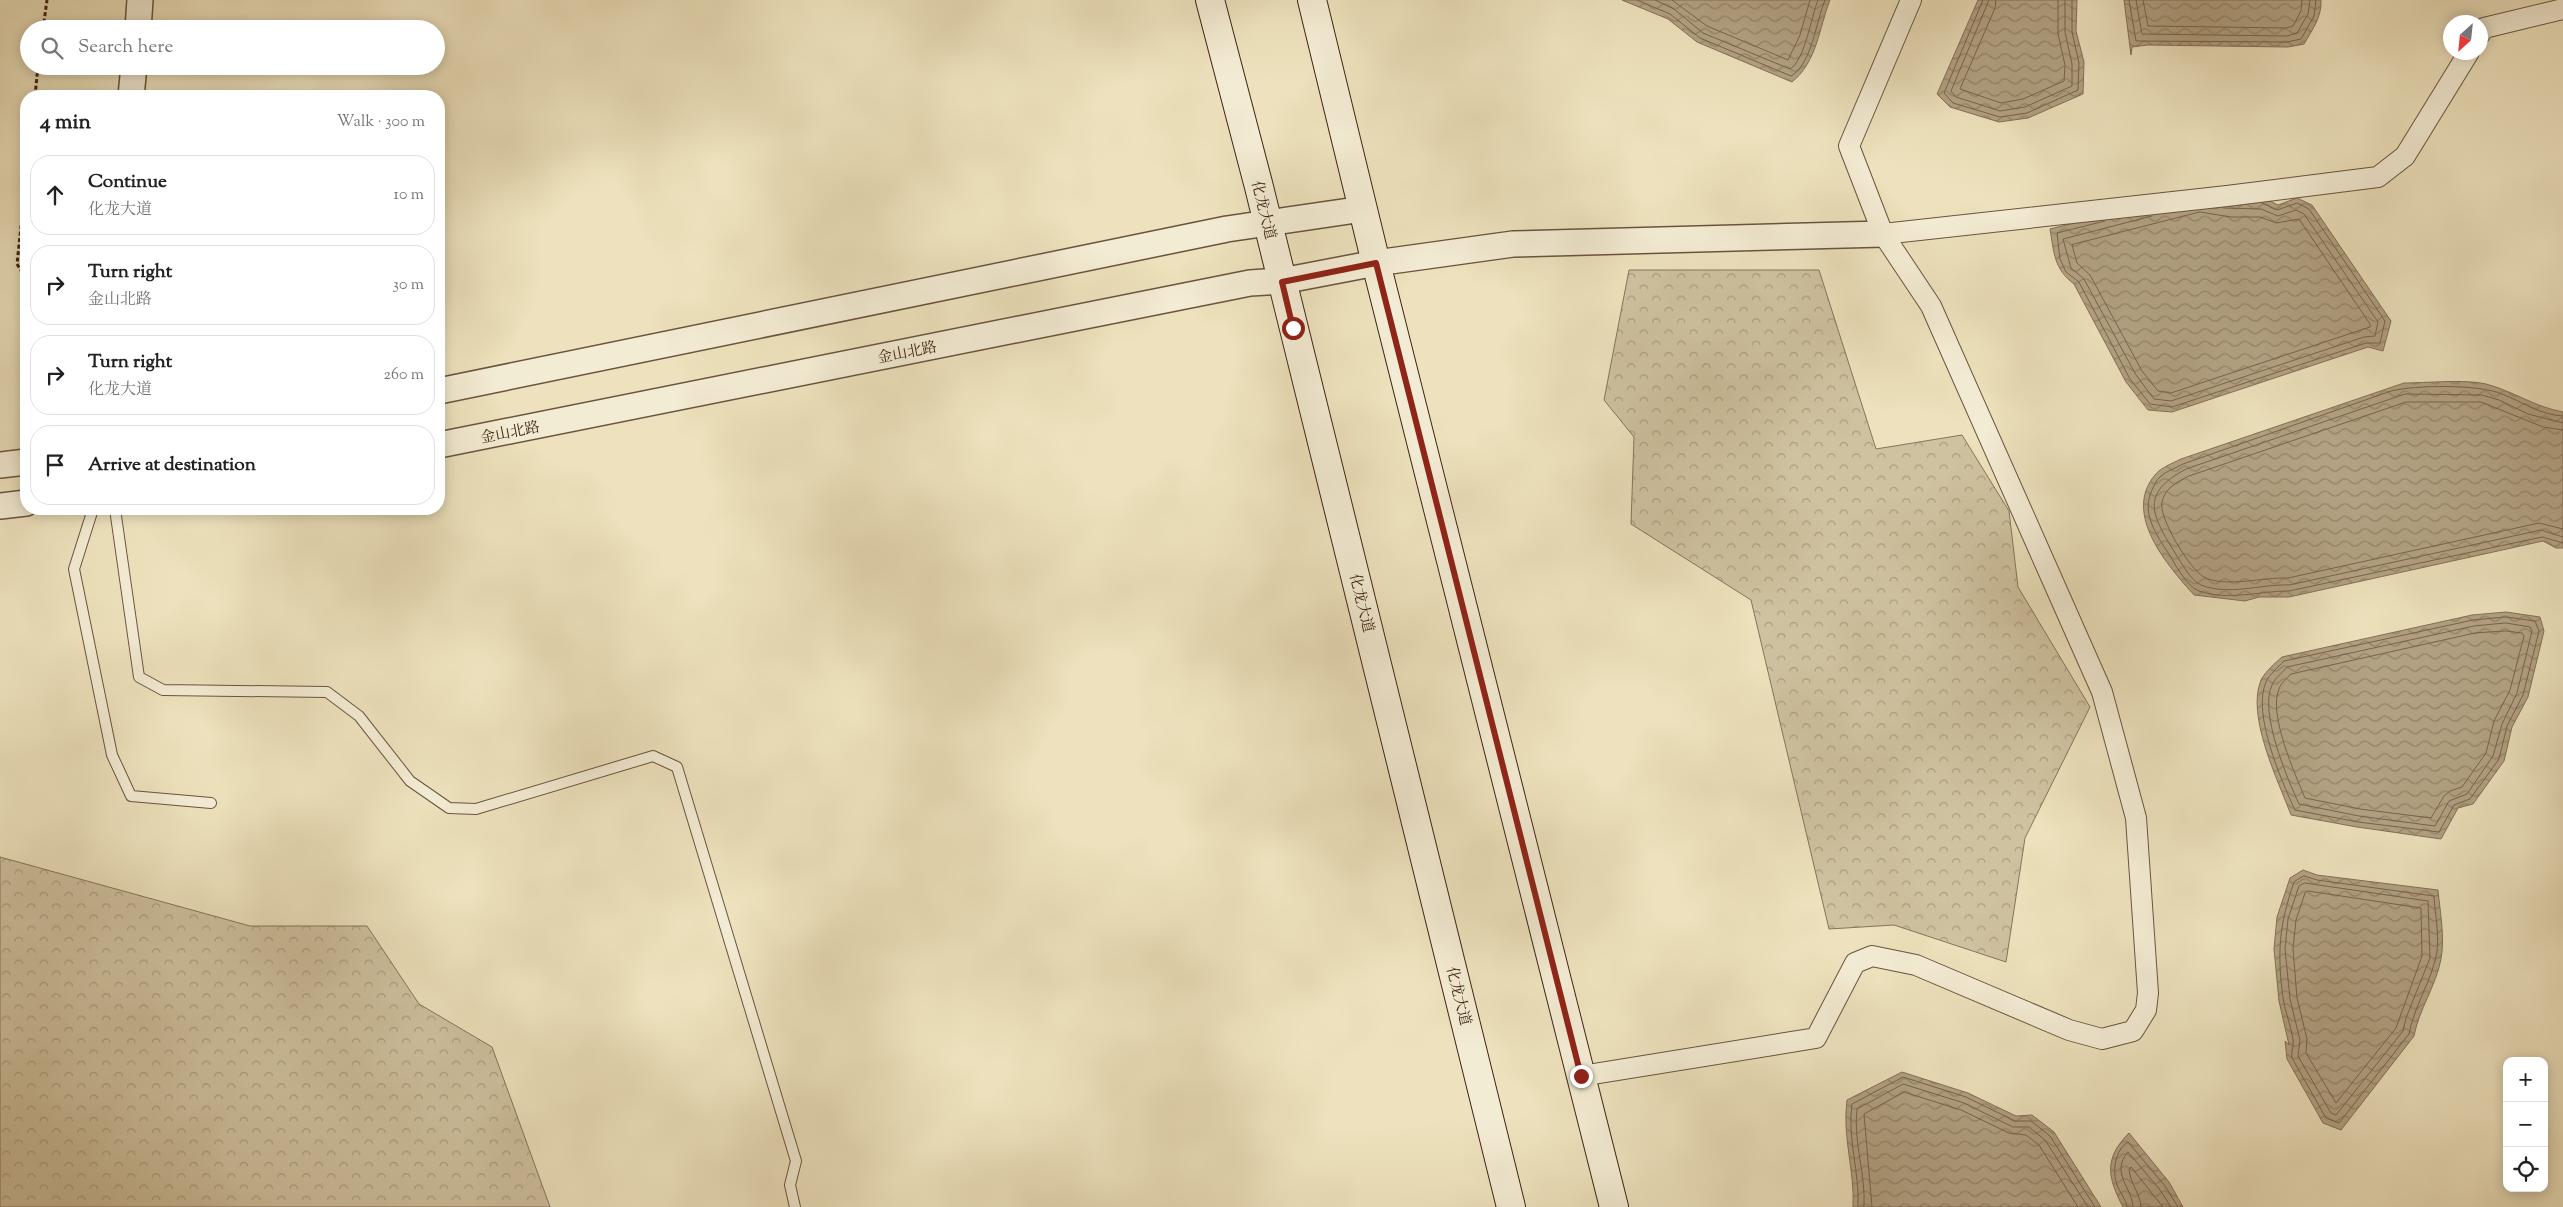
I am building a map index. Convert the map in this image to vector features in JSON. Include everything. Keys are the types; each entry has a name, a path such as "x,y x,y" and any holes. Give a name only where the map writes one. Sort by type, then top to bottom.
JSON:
{"main road":[{"name":"化龙大道","path":"1210,0 1267,221 1511,1207"},
{"path":"1312,0 1376,263 1614,1207"}],"street":[{"path":"139,20 140,0"},
{"path":"1581,1076 1816,1038 1854,963 1872,956 1916,964 2068,1030 2102,1039 2133,1031 2146,1010 2148,993 2136,818 2102,692 1931,306 1883,234 1849,146 1911,0"},
{"path":"2488,27 2563,9"},
{"path":"1883,234 2227,196 2378,177 2405,156 2464,60"},
{"path":"132,90 133,75"},
{"path":"445,390 1267,221 1363,209"},
{"name":"金山北路","path":"445,444 1250,283 1282,282 1376,263 1513,244 1883,234"},
{"path":"0,464 20,462"},
{"path":"0,506 20,504"}],"lane":[{"path":"91,515 74,570 112,755 131,796 211,803"},
{"path":"116,515 139,677 163,690 327,692 359,716 410,781 449,808 476,810 653,756 677,767 796,1161 790,1185 795,1207"}],"path":[{"path":"44,20 47,0"},
{"path":"36,90 37,75"},
{"path":"20,236 17,264 20,269"}],"green space":[{"path":"1629,270 1819,270 1876,449 1962,435 2009,511 2018,587 2090,707 2025,838 2006,962 1894,925 1829,929 1751,600 1631,524 1634,437 1604,400"},
{"path":"0,857 250,926 367,926 419,1004 492,1047 550,1207 0,1207"}],"water":[{"path":"1622,0 1830,0 1812,55 1807,65 1792,82 1697,42 1668,19"},
{"path":"1978,0 2077,0 2076,31 2084,62 2083,94 2028,118 1999,122 1950,107 1937,94"},
{"path":"2124,0 2321,0 2321,6 2318,18 2304,44 2288,47 2148,45 2132,47 2131,55"},
{"path":"2200,192 2264,198 2278,205 2297,198 2312,205 2391,321 2383,351 2368,347 2172,412 2148,410 2126,382 2074,284 2062,272 2054,253 2050,229"},
{"path":"2457,381 2486,384 2543,407 2563,412 2563,548 2556,548 2543,541 2289,597 2259,597 2245,601 2194,595 2172,570 2162,555 2152,539 2146,522 2144,506 2146,490 2157,472 2181,459 2404,383"},
{"path":"2506,612 2540,617 2544,631 2528,697 2512,727 2504,761 2473,804 2458,808 2441,839 2291,815 2260,729 2257,695 2261,680 2273,665 2282,657 2472,615"},
{"path":"2303,870 2317,875 2438,890 2442,933 2441,959 2414,1036 2341,1130 2323,1123 2287,1059 2285,1041 2289,1045 2279,1001 2274,949 2277,917 2290,878"},
{"path":"1902,1072 1968,1093 2016,1116 2032,1115 2054,1132 2101,1207 1853,1207 1846,1127 1847,1100"},
{"path":"2129,1133 2169,1182 2183,1207 2123,1207 2111,1178 2111,1169 2115,1151"}],"route":[{"path":"1293,328 1282,282 1376,263 1581,1076"}]}
